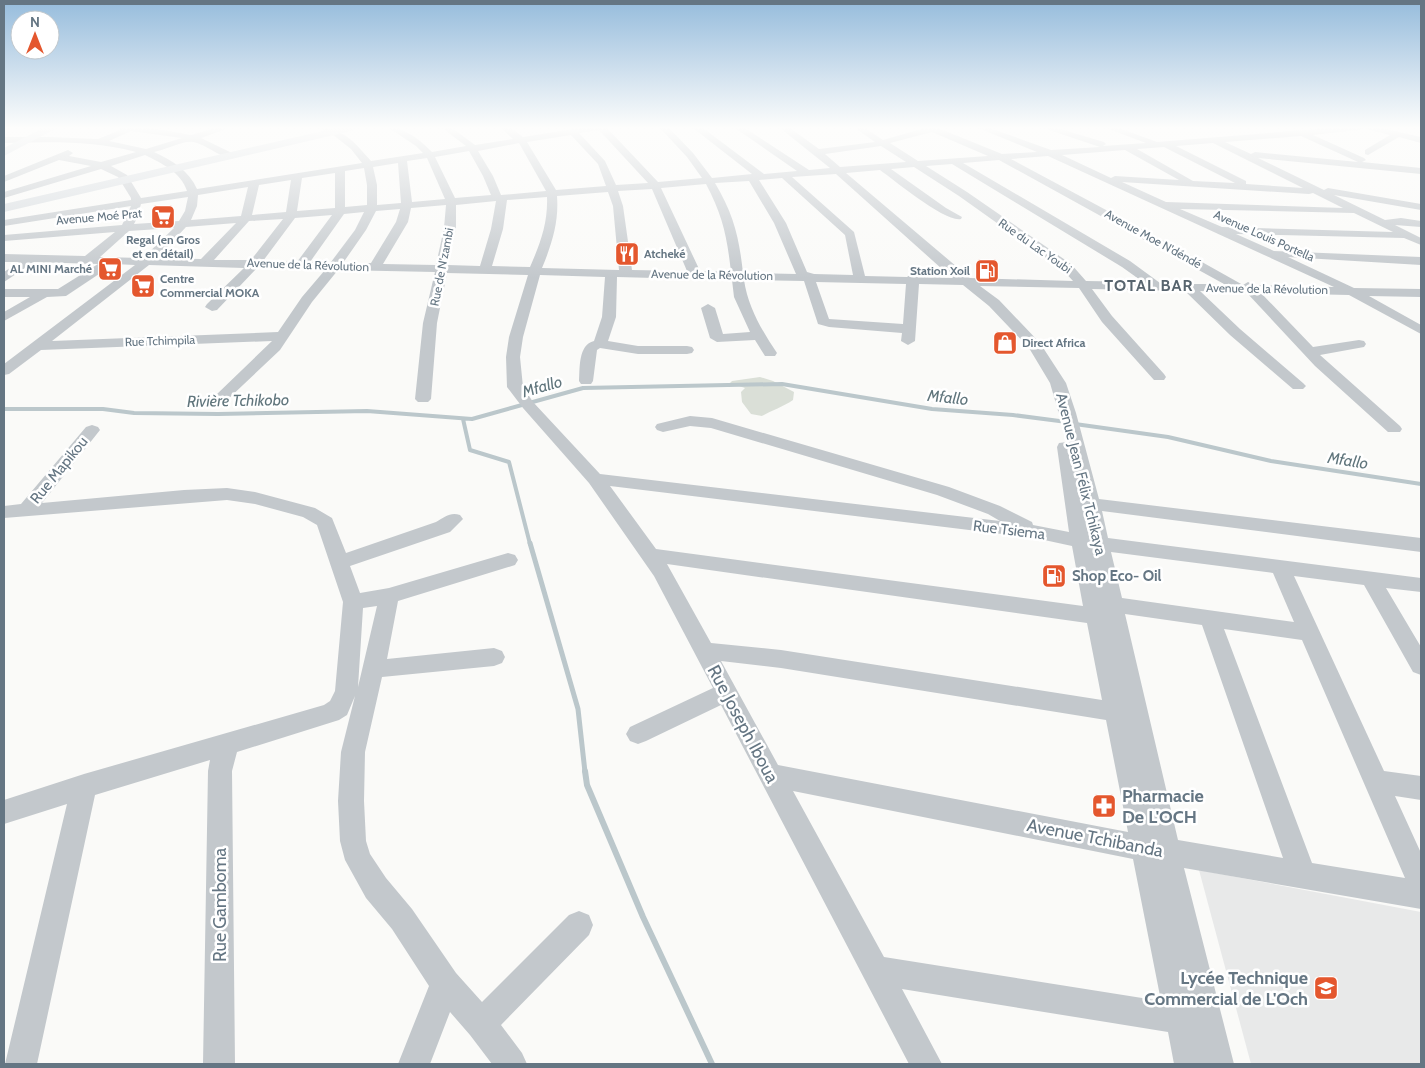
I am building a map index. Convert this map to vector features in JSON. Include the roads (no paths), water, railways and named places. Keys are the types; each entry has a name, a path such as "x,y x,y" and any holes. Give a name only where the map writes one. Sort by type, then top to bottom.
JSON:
{"main road":[{"path":"4,208 135,178"}],"street":[{"path":"4,195 61,178"},
{"path":"91,258 128,228 137,201 133,190 124,178"},
{"path":"4,371 148,260 183,223 191,209 194,192 186,178"},
{"path":"4,222 286,178"},
{"path":"212,307 256,262 286,224 291,214 297,178"},
{"path":"302,264 328,230 340,210 340,178"},
{"path":"221,398 275,347 360,230 372,208 371,178"},
{"path":"376,266 402,222 407,205 404,178"},
{"name":"Rue de N'zambi","path":"423,398 430,324 450,228 451,202 440,178"},
{"path":"486,268 497,229 502,200 497,198 489,178"},
{"path":"543,178 552,194"},
{"path":"608,178 618,206 626,272"},
{"path":"648,178 655,185 695,274"},
{"path":"707,178 721,202 733,236 739,274 740,297 759,336 770,353"},
{"name":"Avenue Moé Prat","path":"4,238 747,178"},
{"path":"757,178 806,276 823,321 909,335 913,279"},
{"path":"787,178 850,234 859,277"},
{"path":"847,178 967,282"},
{"path":"897,178 942,210 957,217"},
{"name":"Rue du Lac Youbi","path":"937,178 1067,267 1120,335 1159,377"},
{"path":"982,178 1104,250 1155,285"},
{"name":"Avenue Moe N'déndé","path":"1039,178 1244,287 1310,352 1394,429"},
{"path":"1182,178 1193,184"},
{"path":"1230,178 1249,187"},
{"path":"1290,178 1382,223 1415,236 1421,242"},
{"path":"1348,178 1362,196"},
{"path":"1104,179 1313,190 1362,196 1421,207"},
{"name":"Avenue Louis Portella","path":"1104,179 1349,290 1421,330"},
{"path":"207,261 246,218 254,183"},
{"name":"Rue Joseph Iboua","path":"552,194 553,209 548,236 516,337 513,357 515,387 528,405 596,479 662,572 926,1064"},
{"path":"1160,204 1357,211"},
{"path":"1382,223 1401,221 1421,224"},
{"path":"1216,230 1415,236"},
{"path":"1268,253 1421,261"},
{"name":"Avenue de la Révolution","path":"4,256 626,272"},
{"name":"Avenue de la Révolution","path":"4,256 148,260"},
{"path":"4,278 32,258"},
{"path":"4,293 61,293 112,260"},
{"name":"Avenue de la Révolution","path":"536,270 859,277 967,282 1081,283"},
{"path":"600,344 608,317 611,273"},
{"name":"Avenue de la Révolution","path":"913,279 967,282 1421,291"},
{"name":"Avenue Jean Félix Tchikaya","path":"967,282 1019,327 1035,346 1058,383 1068,413 1091,504 1090,542"},
{"name":"Avenue Jean Félix Tchikaya","path":"967,282 1018,337 1036,363 1046,383 1061,429 1090,542 1156,850 1181,1019 1190,1064"},
{"path":"1186,286 1265,360 1298,386"},
{"path":"4,317 44,294"},
{"path":"708,308 717,338 759,336"},
{"name":"Rue Tchimpila","path":"37,346 282,336"},
{"path":"586,381 590,349 595,345 600,344 638,350 686,350"},
{"path":"1310,352 1358,344"},
{"path":"663,427 690,421 712,423 950,493 994,510 1035,532"},
{"name":"Rue Mapikou","path":"27,509 92,430"},
{"name":"Rue Tsiema","path":"596,479 1035,532 1090,542 1421,585"},
{"path":"4,512 184,496 227,494 255,498 309,512 325,522 352,602 346,691 339,708 331,713 226,746 84,786 4,812"},
{"path":"1091,504 1421,545"},
{"path":"339,563 443,527 454,520"},
{"path":"650,555 1104,610 1210,618 1310,633"},
{"path":"352,602 389,596 508,560"},
{"path":"1280,567 1421,883"},
{"path":"1371,579 1421,666"},
{"path":"389,596 354,752 350,801 353,841 358,860 376,888 402,919 445,984 481,1024 511,1064"},
{"name":"Avenue Jean Félix Tchikaya","path":"1104,610 1116,712 1218,1064"},
{"path":"1210,618 1303,875"},
{"path":"705,651 782,658 1116,712"},
{"path":"373,669 494,657"},
{"path":"638,734 726,692"},
{"name":"Rue Gamboma","path":"219,1064 220,771 226,746"},
{"name":"Avenue Tchibanda","path":"771,775 1156,850 1421,895"},
{"path":"1375,781 1421,788"},
{"path":"21,1064 84,786"},
{"path":"481,1024 579,925"},
{"path":"875,970 1181,1019"},
{"path":"414,1064 445,984"}],"waterway":[{"name":"Mfallo","path":"4,409 103,409 134,413 218,414 367,411 472,419 583,388 782,384 932,409 1013,415 1067,422"},
{"path":"463,419 470,450 509,462 530,544"},
{"name":"Mfallo","path":"1075,424 1168,437 1271,461 1421,484"},
{"path":"530,543 578,709 585,772"},
{"path":"585,771 587,785 643,917 712,1064"}],"place":[{"name":"Regal (en Gros et en détail)","path":"163,217"},
{"name":"Atcheké","path":"627,254"},
{"name":"AL MINI Marché","path":"110,269"},
{"name":"Station Xoil","path":"987,271"},
{"name":"Centre Commercial MOKA","path":"143,286"},
{"name":"Direct Africa","path":"1005,343"},
{"name":"Shop Eco- Oil","path":"1054,576"},
{"name":"Pharmacie De L'OCH","path":"1104,806"},
{"name":"Lycée Technique Commercial de L'Och","path":"1326,988"}],"district":[{"name":"TOTAL BAR","path":"1149,285"}],"water label":[{"name":"Rivière Tchikobo","path":"238,400"}]}
